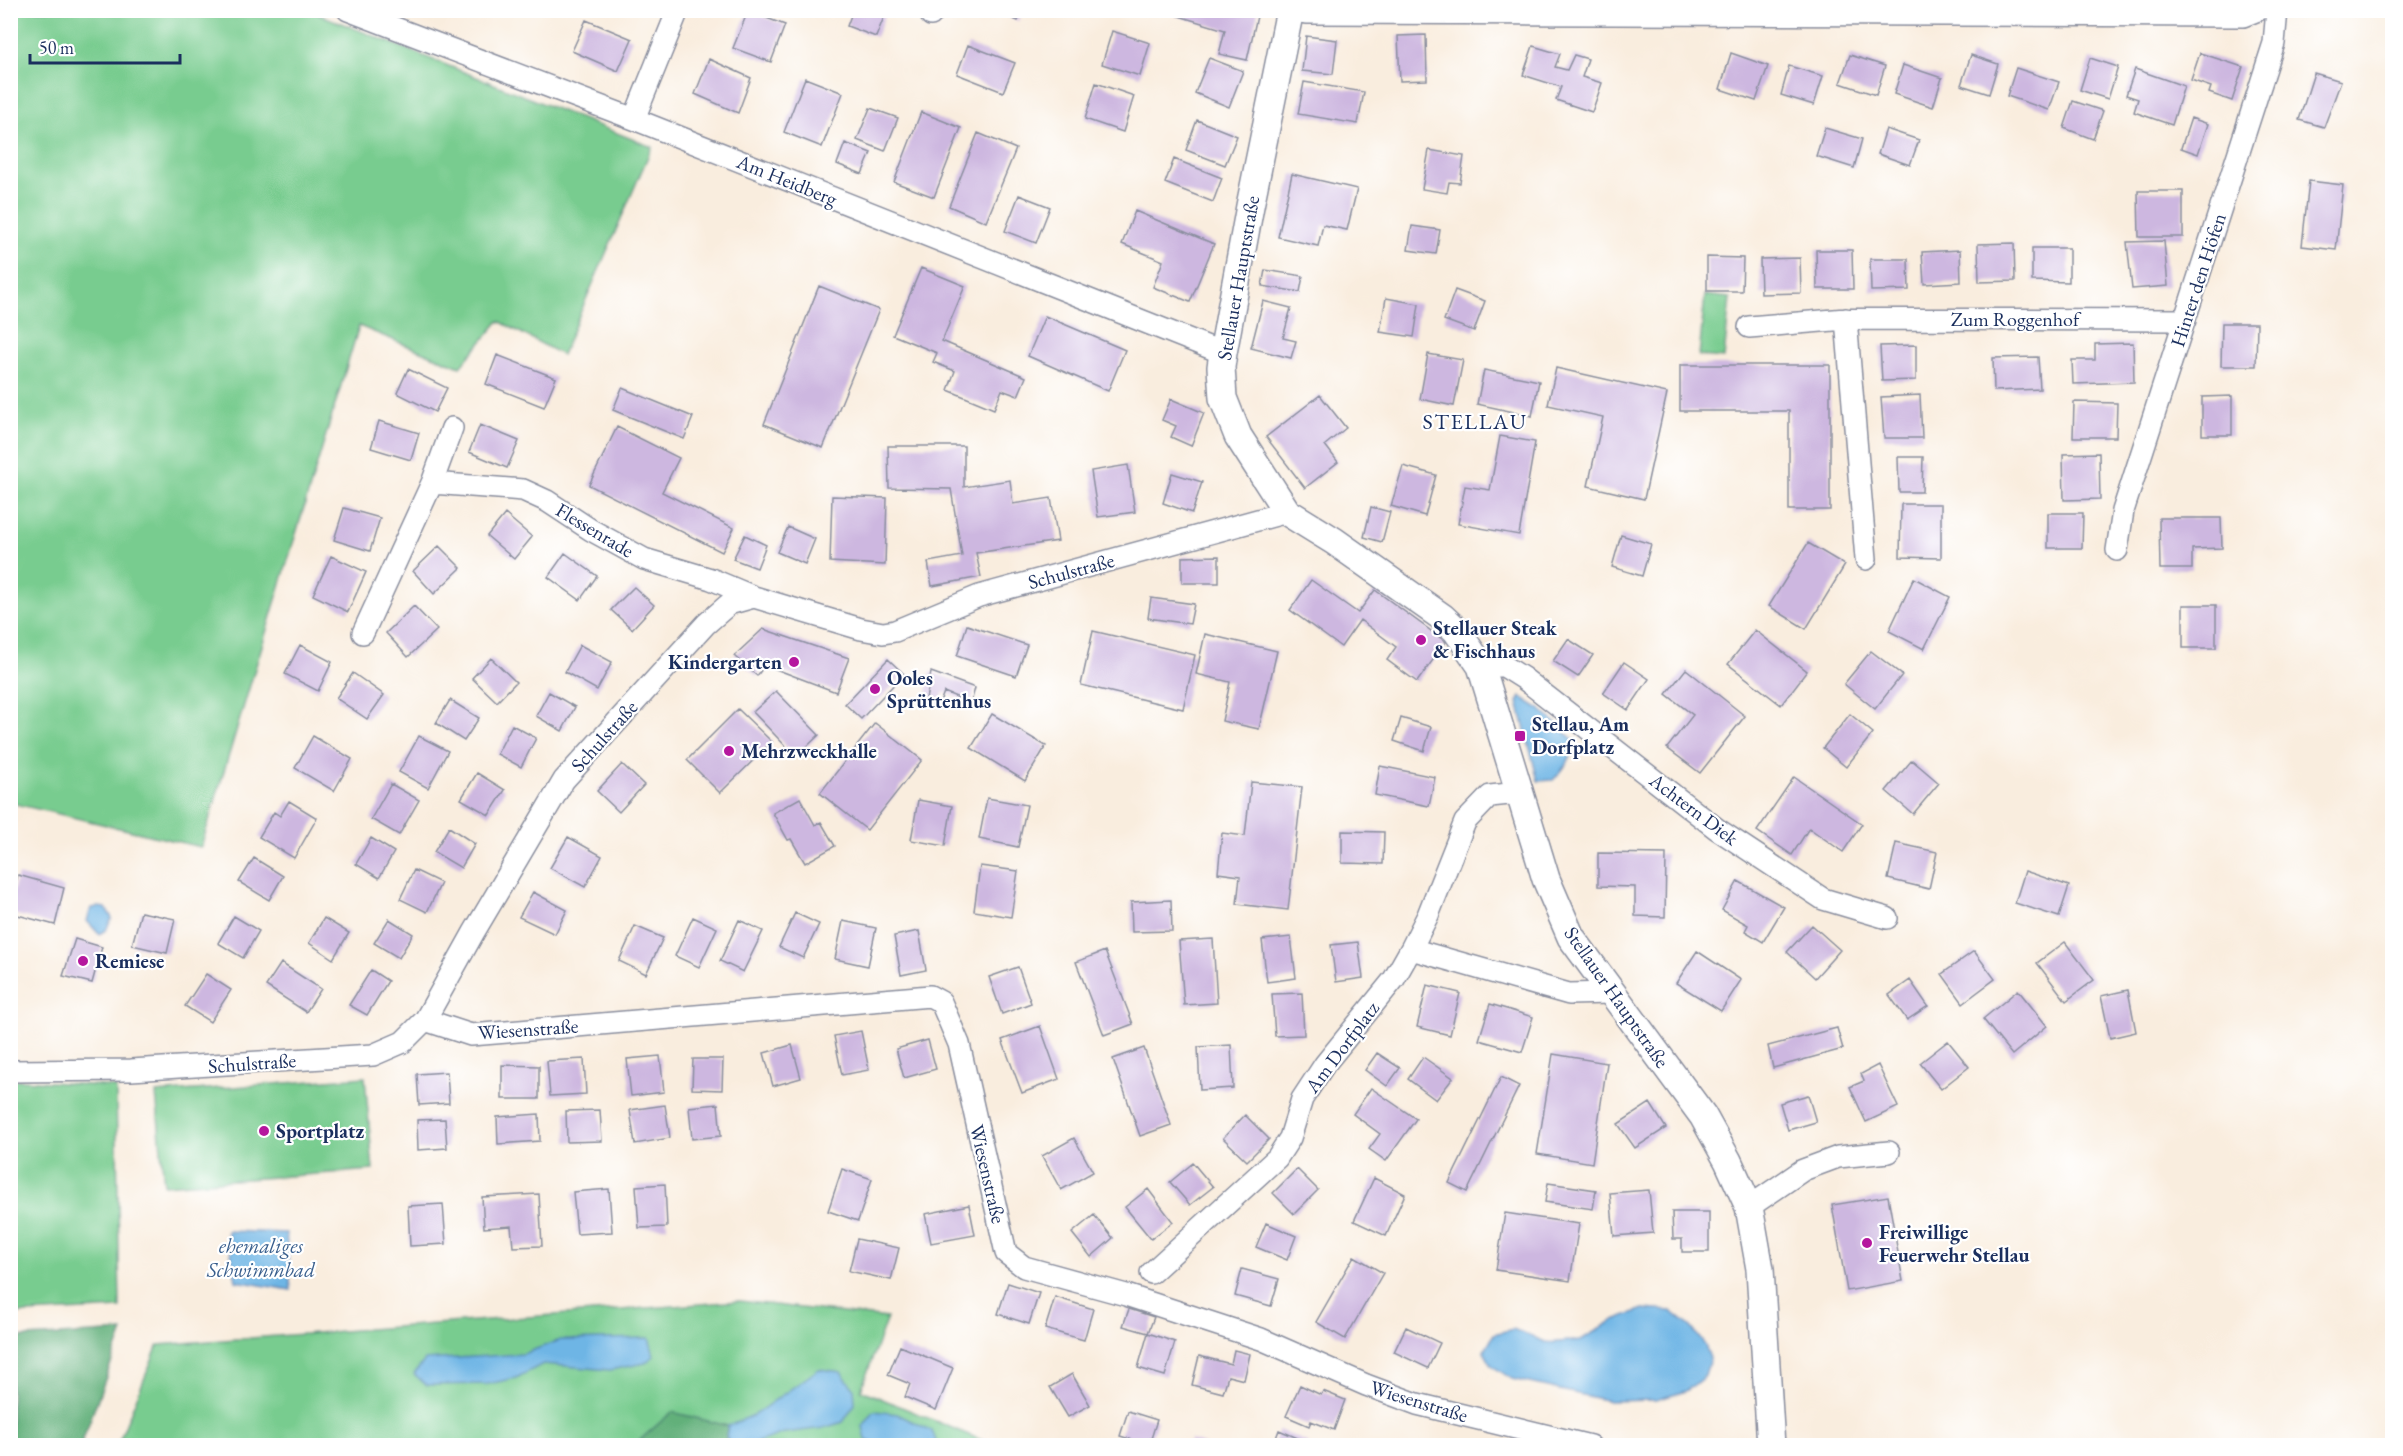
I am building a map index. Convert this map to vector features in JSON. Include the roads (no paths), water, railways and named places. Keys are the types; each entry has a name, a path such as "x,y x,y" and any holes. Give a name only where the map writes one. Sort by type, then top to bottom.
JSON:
{"street":[{"name":"Am Heidberg","path":"348,10 634,119 1223,353"},
{"path":"634,119 678,10"},
{"path":"1290,10 1308,13 2243,16 2258,10"},
{"name":"Stellauer Hauptstraße","path":"1290,10 1223,353 1221,367 1223,398 1239,436 1287,512 1442,617 1456,630 1481,666 1546,879 1571,937 1703,1116 1728,1161 1749,1208 1760,1269 1772,1446"},
{"name":"Hinter den Höfen","path":"2117,550 2123,512 2274,43 2277,10"},
{"path":"1846,319 1866,559"},
{"name":"Zum Roggenhof","path":"1749,327 1846,319 2185,320"},
{"path":"363,633 432,483 452,428"},
{"name":"Flessenrade","path":"432,483 523,490 547,501 591,530 644,559 711,579 754,597"},
{"name":"Schulstraße","path":"10,1071 131,1070 373,1055 403,1042 425,1020 564,780 706,624 729,604 754,597 861,629 883,633 895,631 979,596 1287,512"},
{"name":"Achtern Diek","path":"1481,666 1504,666 1523,678 1718,829 1823,899 1887,918"},
{"name":"Am Dorfplatz","path":"1151,1273 1277,1158 1290,1138 1302,1099 1325,1064 1394,979 1411,949 1428,915 1465,822 1490,796 1519,792"},
{"path":"1411,949 1569,994 1611,993"},
{"name":"Wiesenstraße","path":"425,1020 471,1035 930,996 941,1002 958,1044 1006,1253 1024,1267 1126,1295 1261,1339 1366,1385 1417,1404 1590,1446"},
{"path":"1749,1208 1803,1170 1838,1157 1889,1152"}],"water":[{"path":"1521,697 1540,709 1576,742 1568,763 1553,780 1538,781 1518,702"},
{"path":"91,908 106,908 112,918 106,930 99,934 87,921"},
{"name":"ehemaliges Schwimmbad","path":"227,1231 286,1233 291,1290 236,1281"},
{"path":"1643,1309 1671,1311 1691,1327 1705,1345 1710,1358 1705,1376 1686,1391 1656,1400 1609,1401 1512,1379 1491,1365 1484,1351 1494,1334 1513,1329 1548,1343 1581,1340 1614,1320"},
{"path":"649,1338 654,1356 645,1363 610,1370 543,1364 516,1378 488,1384 426,1385 414,1374 425,1360 523,1354 560,1340"},
{"path":"819,1369 841,1372 854,1389 855,1404 843,1422 823,1428 784,1433 749,1445 730,1445 726,1436 728,1426 754,1415"},
{"path":"874,1411 897,1414 932,1431 936,1441 934,1445 877,1445 866,1440 863,1426"}],"place":[{"name":"Stellauer Steak & Fischhaus","path":"1421,640"},
{"name":"Kindergarten","path":"794,662"},
{"name":"Ooles Sprüttenhus","path":"875,689"},
{"name":"Stellau, Am Dorfplatz","path":"1520,736"},
{"name":"Mehrzweckhalle","path":"729,751"},
{"name":"Remiese","path":"83,961"},
{"name":"Sportplatz","path":"264,1131"},
{"name":"Freiwillige Feuerwehr Stellau","path":"1867,1243"}],"district":[{"name":"STELLAU","path":"1475,421"}]}
